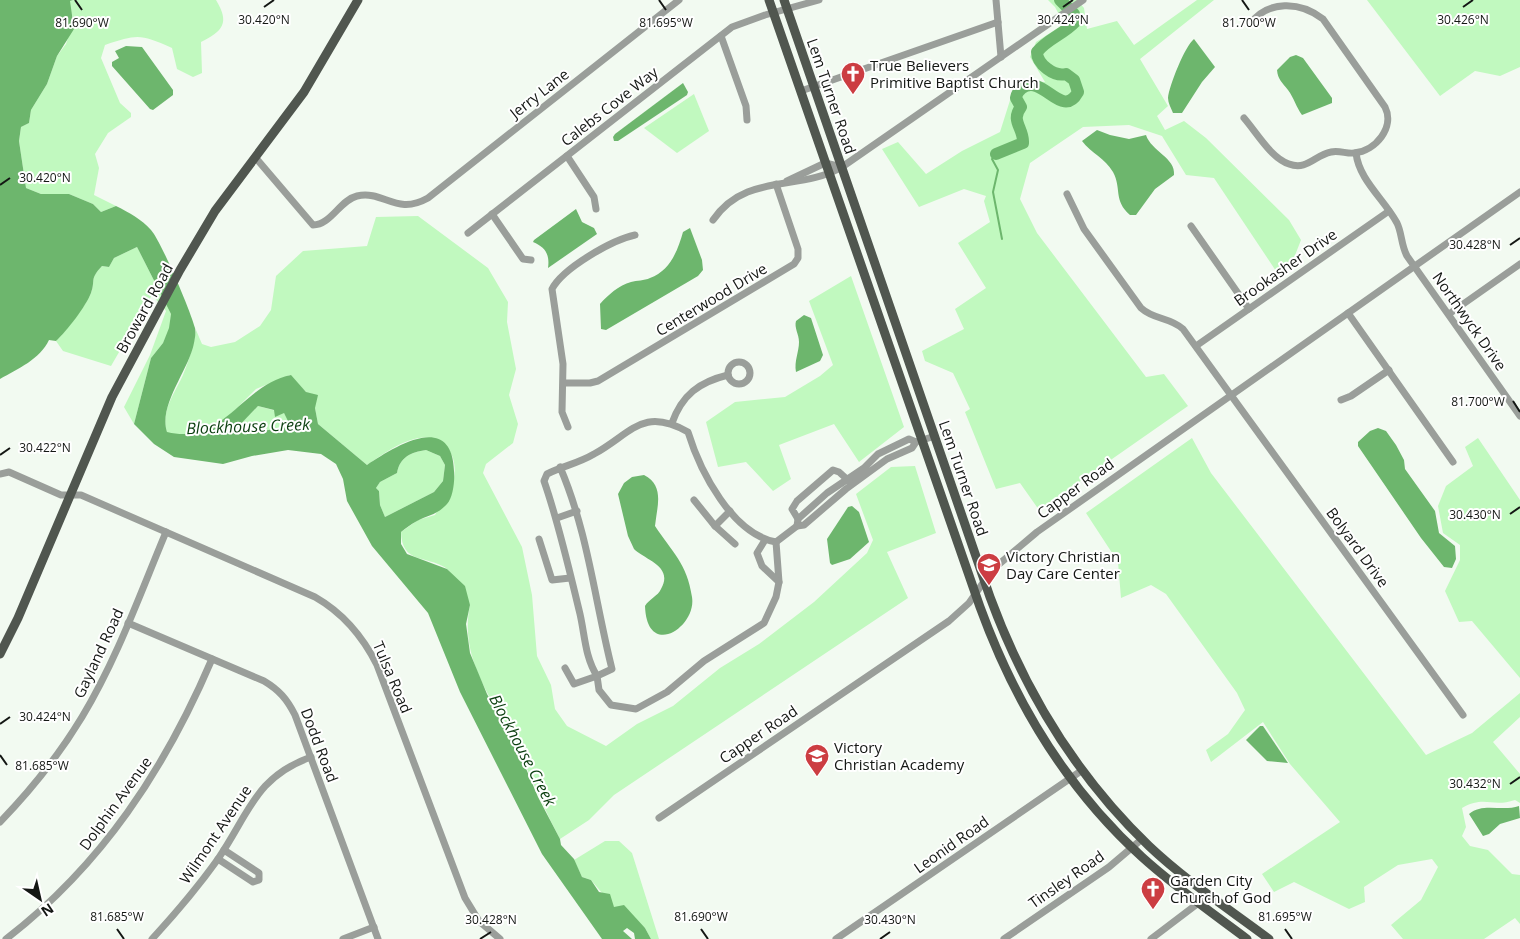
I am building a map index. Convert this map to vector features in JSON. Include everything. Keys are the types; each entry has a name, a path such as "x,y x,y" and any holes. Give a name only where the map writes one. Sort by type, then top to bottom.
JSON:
{"main road":[{"name":"Broward Road","path":"0,654 18,618 116,390 160,306 215,211 304,92 358,0"},
{"name":"Lem Turner Road","path":"769,0 875,304 919,441 994,646 1010,682 1040,736 1097,812 1132,848 1246,939"},
{"name":"Lem Turner Road","path":"784,0 984,581 1006,641 1022,676 1047,721 1081,771 1107,803 1142,839 1210,895 1269,939"},
{"path":"875,304 888,300"}],"street":[{"name":"Jerry Lane","path":"255,158 313,224 323,222 342,204 356,196 372,196 405,205 413,204 428,198 679,0"},
{"name":"Calebs Cove Way","path":"468,233 739,24 819,0"},
{"path":"996,0 1001,57"},
{"path":"787,181 806,180 830,174 842,167 1082,1"},
{"path":"1244,118 1278,158 1288,164 1297,166 1306,165 1331,152 1356,153 1365,150 1382,137 1388,129 1388,114 1385,107 1322,19 1302,6 1281,2 1255,16 1250,24"},
{"path":"801,91 998,22"},
{"path":"721,36 746,106 747,120"},
{"name":"Northwyck Drive","path":"1356,153 1360,171 1389,211 1399,229 1403,248 1520,416"},
{"path":"567,156 594,197 596,209"},
{"path":"714,220 721,209 744,193 787,181 825,163 842,167"},
{"name":"Centerwood Drive","path":"564,383 590,384 598,381 794,264 798,258 798,249 776,184"},
{"name":"Bolyard Drive","path":"1067,194 1084,229 1140,308 1156,318 1178,324 1196,346 1463,715"},
{"name":"Capper Road","path":"659,818 948,621 969,603 992,570 1038,532 1231,394 1519,194"},
{"name":"Brookasher Drive","path":"1196,346 1389,211"},
{"path":"492,214 523,259 531,260"},
{"path":"1191,226 1249,309"},
{"path":"568,427 562,412 564,383 552,289 562,276 618,239 634,235"},
{"path":"1448,314 1520,264"},
{"path":"1348,313 1453,462"},
{"path":"1341,400 1352,396 1389,370"},
{"path":"672,423 678,406 689,393 705,384 728,376"},
{"path":"648,421 672,423 688,432 695,454 710,485 730,512 765,540 776,542 779,582 776,597 764,622 704,661 668,692 636,709 612,705 599,690 597,676 588,663 580,616 557,518 544,481 547,474 560,467 596,454 625,432 648,421"},
{"path":"850,482 833,470 797,501 792,509 798,523 804,525 850,482 887,459 912,448 919,441 935,436"},
{"path":"560,467 577,512 592,567 601,627 612,669 574,684 565,668"},
{"name":"Tulsa Road","path":"0,474 9,472 61,495 81,496 315,597 333,609 357,633 376,665 458,885 479,921 500,939"},
{"path":"694,500 714,526 735,544"},
{"path":"557,518 577,512"},
{"path":"714,526 730,512"},
{"path":"776,542 798,523"},
{"name":"Gayland Road","path":"0,822 42,775 78,724 101,682 166,532"},
{"path":"539,539 552,580 570,578"},
{"path":"765,540 756,553 762,566 779,582"},
{"name":"Dodd Road","path":"128,623 264,681 281,692 295,714 378,939"},
{"name":"Dolphin Avenue","path":"6,939 43,908 72,880 94,856 140,797 181,729 212,659"},
{"name":"Wilmont Avenue","path":"152,939 218,859 261,789 282,770 311,757"},
{"name":"Leonid Road","path":"836,939 1081,771"},
{"name":"Tinsley Road","path":"1004,939 1109,867 1142,839"},
{"path":"218,859 253,882 259,880 258,873 224,850"},
{"path":"1151,939 1210,895"},
{"path":"342,939 374,927"}],"shaded area":[{"path":"0,0 73,0 70,1 74,29 57,56 47,84 31,110 29,123 21,127 19,141 26,188 41,194 69,194 93,204 101,212 116,206 139,219 156,237 182,293 195,328 191,353 170,399 167,410 165,422 167,432 187,434 203,430 218,423 259,390 274,381 291,375 306,392 318,395 315,408 318,424 367,465 392,450 420,438 433,438 443,442 451,452 454,471 451,498 440,510 415,522 401,532 401,544 407,554 447,569 465,586 470,605 466,624 470,653 487,694 519,752 538,797 560,839 561,845 574,859 582,877 591,880 599,892 610,894 614,907 624,905 645,928 651,939 635,939 634,933 627,928 623,931 632,939 602,939 542,854 460,692 428,613 372,546 347,501 343,479 336,464 321,454 288,450 252,456 223,464 174,457 154,444 134,424 151,358 163,343 169,328 171,314 137,247 114,258 109,267 102,266 94,277 91,293 85,305 71,325 56,341 49,340 34,358 0,379","holes":["258,406 274,410 275,417 284,413 289,423 288,427 249,433 251,430 234,431","426,450 440,456 445,465 443,481 434,492 385,517 380,505 379,491 376,488 380,482 397,473 398,468 407,456"]},
{"path":"216,0 223,15 222,26 219,30 201,42 202,73 193,77 177,69 172,48 153,40 132,37 105,45 101,58 120,103 131,113 131,117 108,133 95,154 99,168 94,195 116,206 101,212 93,204 69,194 41,194 26,188 19,141 21,127 29,123 31,110 47,84 57,56 66,44 74,20 69,8 69,1"},
{"path":"1048,0 1077,0 1084,8 1087,29 1117,21 1134,45 1197,0 1214,0 1140,59 1168,106 1157,116 1165,130 1184,121 1206,138 1289,220 1301,240 1292,263 1278,274 1214,178 1186,175 1162,136 1129,125 1083,127 1030,163 1020,199 1037,233 1146,377 1164,374 1188,406 1039,510 1020,483 996,489 965,412 970,409 953,373 925,361 922,351 964,329 955,309 986,288 958,243 990,222 984,201 986,196 964,189 919,207 882,149 898,142 926,174 962,151 1000,132 1012,94 1026,81 1045,82 1030,57 1036,42 1064,24 1055,7"},
{"path":"1367,0 1520,0 1520,67 1500,76 1475,71 1440,96"},
{"path":"1194,39 1215,67 1202,82 1182,113 1173,113 1168,100 1169,92 1182,58"},
{"path":"126,46 142,47 173,90 173,95 153,110 150,109 112,66 112,62 119,58 115,51"},
{"path":"1296,55 1303,58 1332,98 1332,103 1302,115 1290,93 1279,79 1277,70 1290,57"},
{"path":"683,83 688,92 687,95 618,141 614,141 613,137 615,134"},
{"path":"694,94 709,131 677,153 644,128"},
{"path":"1097,130 1129,139 1146,135 1153,146 1167,159 1174,169 1174,175 1155,189 1136,215 1130,215 1121,204 1116,178 1110,167 1082,141"},
{"path":"576,209 582,222 594,228 597,234 548,268 546,252 541,246 533,242"},
{"path":"418,216 488,268 508,302 507,322 516,369 509,395 518,424 513,443 486,464 483,473 522,547 532,595 537,656 551,685 555,709 567,726 606,746 637,724 673,706 720,668 759,644 814,602 867,553 873,540 856,494 891,467 915,466 936,533 887,552 908,598 614,795 589,820 560,839 520,753 474,664 468,626 470,605 446,568 410,554 402,542 401,532 418,520 435,515 449,492 455,470 453,459 448,449 439,441 429,438 418,438 396,446 367,465 318,424 315,408 306,392 290,375 256,389 224,421 215,426 182,436 167,433 165,425 167,410 187,364 196,330 202,344 211,347 235,342 260,326 271,310 276,276 303,251 367,246 376,217"},
{"path":"690,228 702,260 703,270 698,276 606,330 601,329 600,304 622,285 648,279 663,270 676,253 683,232"},
{"path":"137,247 171,314 170,328 163,343 151,358 134,424 124,407 150,355 166,311 152,295 111,366 63,351 56,341 89,298 94,277 102,266 109,267 114,258"},
{"path":"851,276 904,427 859,462 834,424 779,445 791,479 773,491 746,462 718,467 706,422 735,402 785,397 820,376 833,365 809,301"},
{"path":"804,315 811,318 823,355 820,361 796,372 799,342 796,321"},
{"path":"258,406 284,413 290,423 288,427 249,433 233,431"},
{"path":"1378,428 1386,431 1396,445 1404,460 1405,469 1435,511 1439,533 1455,546 1456,559 1452,568 1444,567 1421,538 1358,446 1358,442 1370,431"},
{"path":"1192,438 1211,473 1426,755 1472,733 1520,693 1520,717 1493,742 1520,774 1520,803 1515,800 1500,803 1477,802 1462,808 1466,827 1462,836 1470,846 1488,850 1512,874 1520,875 1520,924 1515,918 1484,939 1403,939 1391,925 1421,900 1438,867 1432,859 1398,865 1364,887 1365,902 1349,909 1294,882 1274,892 1262,874 1340,822 1290,764 1263,722 1211,762 1206,750 1228,734 1245,710 1237,693 1166,594 1151,585 1121,598 1118,562 1086,513"},
{"path":"1478,438 1520,500 1520,678 1472,621 1459,622 1445,591 1460,560 1460,545 1443,533 1438,506 1446,486 1473,466 1465,447"},
{"path":"426,450 440,456 445,465 443,481 434,492 385,517 380,505 379,491 376,488 380,482 397,473 398,468 407,456"},
{"path":"644,475 651,480 657,491 658,504 655,526 683,566 692,597 687,619 671,633 662,635 654,632 648,622 645,606 660,591 664,575 656,564 634,549 628,536 618,494 624,483 632,477"},
{"path":"852,506 859,512 869,542 850,559 832,565 830,563 827,539 848,507"},
{"path":"1260,726 1263,726 1288,763 1267,761 1246,740"},
{"path":"1519,806 1520,818 1500,824 1489,834 1483,836 1469,814 1474,810 1486,808 1513,808"},
{"path":"605,841 619,841 632,853 659,939 651,939 645,928 614,907 591,880 582,877 574,860"}],"waterway":[{"path":"996,154 1023,143 1017,121 1018,112 1021,107 1016,98 1022,88 1030,85 1037,86 1059,100 1065,101 1072,100 1078,92 1074,80 1066,74 1056,74 1047,69 1040,61 1037,52 1075,22 1074,14 1060,0"},
{"path":"996,154 992,159 998,170 993,192 1002,239"}],"place":[{"name":"True Believers Primitive Baptist Church","path":"853,95"},
{"name":"Victory Christian Day Care Center","path":"989,586"},
{"name":"Victory Christian Academy","path":"817,777"},
{"name":"Garden City Church of God","path":"1153,910"}],"water label":[{"name":"Blockhouse Creek","path":"248,426"},
{"name":"Blockhouse Creek","path":"523,750"}]}
